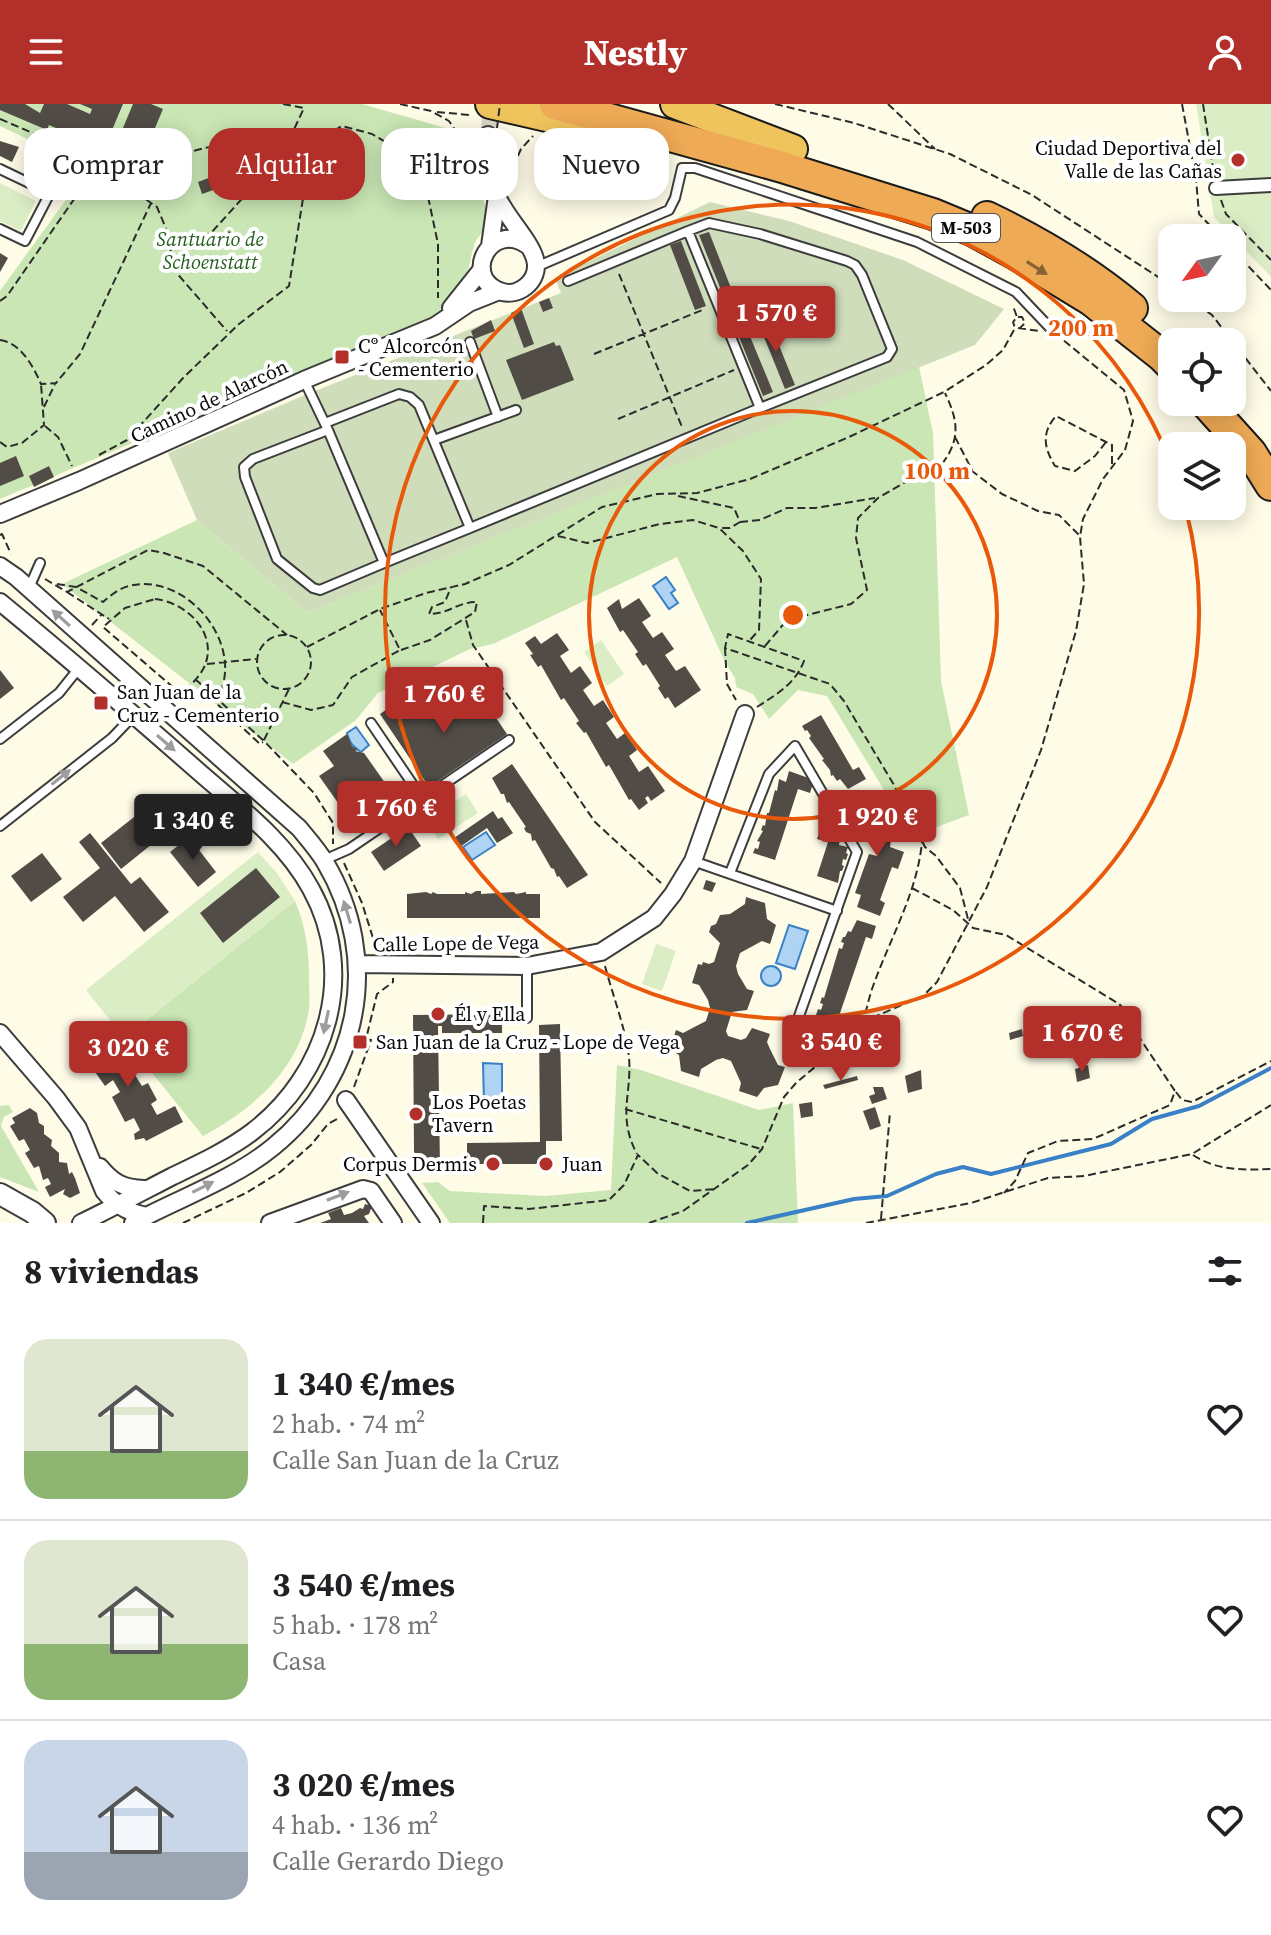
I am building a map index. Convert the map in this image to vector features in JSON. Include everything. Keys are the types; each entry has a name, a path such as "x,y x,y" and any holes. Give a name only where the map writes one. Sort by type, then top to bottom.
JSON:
{"highway":[{"name":"M-503","path":"555,104 881,196 974,231 1091,300 1158,355"},
{"name":"M-503","path":"629,104 923,189 1029,237 1100,282 1158,329"},
{"name":"M-503","path":"675,104 793,149"},
{"name":"M-503","path":"493,125 569,122 730,152"},
{"path":"1218,416 1251,453 1271,485"},
{"path":"1243,416 1271,448"}],"street":[{"path":"1216,188 1271,185"},
{"path":"498,200 490,246 482,260 482,269 488,283 499,291 513,293 532,282 536,267 532,251 505,200"},
{"path":"490,246 505,239 527,245"},
{"name":"Camino de Alarcón","path":"435,326 482,269"},
{"name":"Camino de Alarcón","path":"0,514 304,380 435,326 469,303 499,291"},
{"path":"0,1033 78,1128 104,1191 140,1219 240,1169 271,1149 307,1115 336,1070 349,1035 357,963 340,891 324,860 299,828 29,589 4,559"},
{"path":"0,602 266,831 292,859 312,891 326,928 330,949 333,977 320,1047 303,1079 281,1106 253,1132 222,1152 88,1220"},
{"path":"80,668 96,658 107,659"},
{"path":"134,715 139,706 136,684"},
{"name":"Calle Lope de Vega","path":"357,963 527,966 601,952 654,918 693,861 745,714"},
{"path":"336,1070 346,1100 431,1223"},
{"path":"323,1094 333,1093 346,1100"},
{"path":"91,1156 111,1180 121,1186 147,1189"},
{"path":"270,1223 363,1189 371,1191 393,1223"},
{"path":"88,1220 102,1206 104,1191"},
{"path":"0,1194 45,1223"}],"lane":[{"path":"536,267 669,210 682,168 695,168 917,242 1016,292 1053,331"},
{"path":"0,169 50,193 25,241 0,229"},
{"path":"470,528 419,405 410,397 399,394 253,459 244,467 272,551 277,559 313,588 320,590 887,357 892,349 855,265 760,234 709,223 568,281"},
{"path":"688,231 760,408"},
{"path":"470,342 498,417"},
{"path":"304,380 384,563"},
{"path":"434,440 516,410"},
{"path":"29,589 40,563"},
{"path":"0,739 59,693 80,668"},
{"path":"0,826 112,738 134,715"},
{"path":"371,723 422,798"},
{"path":"324,860 349,849 509,740"},
{"path":"730,873 769,774 795,746 857,852 792,1036"},
{"path":"693,861 837,911"},
{"path":"330,949 344,945 357,963 345,981 333,977"},
{"path":"527,966 527,1018"}],"path":[{"path":"283,104 304,108 295,128"},
{"path":"400,104 431,111 449,121 454,128"},
{"path":"493,125 500,104"},
{"path":"775,104 854,123 950,154 1032,195 1158,277"},
{"path":"888,104 935,150"},
{"path":"1182,104 1199,214 1209,224"},
{"path":"0,119 24,129"},
{"path":"365,132 421,163 438,244 438,314 435,326"},
{"path":"518,159 531,136 534,136"},
{"path":"43,408 56,383 80,354 151,203 154,175 181,155 208,148"},
{"path":"669,165 682,168"},
{"path":"0,301 7,296 74,200"},
{"path":"147,200 157,207 164,219 172,243 168,263 229,333"},
{"path":"172,243 186,244 211,233 241,200"},
{"path":"100,454 127,440 155,407 229,333 289,286 303,200"},
{"path":"614,262 687,439"},
{"path":"1246,264 1271,290"},
{"path":"1012,302 1017,317"},
{"path":"594,354 717,304"},
{"path":"1208,312 1271,391"},
{"path":"1015,328 1021,328 1025,323 1022,317 1017,317"},
{"path":"307,647 380,609 509,565 602,507 657,494 697,493 750,479 849,437 944,392 986,365 1003,350 1015,328 1013,322 1017,317"},
{"path":"649,1223 683,1211 748,1165 762,1149 784,1097 796,1083 874,1017 923,996 937,982 987,887 1041,750 1072,646 1084,584 1080,537 1083,519 1103,479 1125,450 1133,421 1124,390 1053,331 1015,328"},
{"path":"0,340 8,341 23,353 41,384 44,425 58,437 73,468"},
{"path":"618,419 743,366"},
{"path":"41,384 56,383"},
{"path":"941,466 953,450 956,418 944,392"},
{"path":"1106,442 1095,456 1075,471 1055,466 1045,449 1047,426 1056,416 1112,445 1112,467"},
{"path":"0,442 7,447 22,443 44,425"},
{"path":"955,437 972,471 1002,494 1038,511 1059,515 1080,537"},
{"path":"765,647 787,620 851,604 867,590 856,538 858,518 878,498 926,470 941,466 972,471"},
{"path":"675,495 734,508 740,522"},
{"path":"557,536 587,543 660,524 693,520 730,528 787,508 815,508 878,498"},
{"path":"719,528 743,551 761,579 759,630 749,641"},
{"path":"0,535 4,559"},
{"path":"67,592 148,550 164,553 203,566 287,635 300,640 307,647 310,656 308,674 303,682 289,689 266,683 257,668 256,659 265,642 287,635"},
{"path":"110,620 53,583 76,587 103,602 127,586 151,584 181,594 205,614 221,646 223,678 218,698"},
{"path":"282,702 311,710 333,705 352,677 400,650 430,640 466,620 475,612 477,602 463,602 442,614 429,614 432,607 445,602 451,587"},
{"path":"155,599 171,601 189,611 197,622 205,639 206,664 182,695 103,627 125,608 139,602 155,599"},
{"path":"380,609 400,650"},
{"path":"466,620 473,645 595,822 673,894"},
{"path":"728,634 765,647 804,661 799,675 785,689 745,714 727,684 725,648 728,634"},
{"path":"725,648 830,684 844,701 894,785 922,841 960,888 973,928 1006,935 1119,1004 1133,1018 1139,1037 1182,1100 1192,1102 1271,1061"},
{"path":"206,664 256,659"},
{"path":"195,679 264,741 289,689"},
{"path":"861,1027 871,991 912,888 922,841"},
{"path":"912,888 969,921"},
{"path":"601,952 629,1056 625,1109 628,1136 638,1155 657,1173 690,1191 717,1189"},
{"path":"1004,1193 1015,1181 1028,1154 1058,1141 1093,1139 1170,1105 1175,1091"},
{"path":"866,1223 971,1203 1048,1178 1084,1176 1192,1154 1271,1105"},
{"path":"625,1109 762,1149"},
{"path":"881,1219 890,1112"},
{"path":"1192,1154 1216,1167 1271,1169"},
{"path":"483,1223 484,1206 529,1209 609,1200 624,1185 638,1155"}],"green space":[{"name":"Santuario de Schoenstatt","path":"0,104 362,104 446,128 381,128 381,200 484,200 485,227 475,243 463,280 438,314 0,499 0,291 66,200 192,200 192,128 24,128 24,137 0,126"},
{"name":"Ciudad Deportiva del Valle de las Cañas","path":"1196,104 1271,104 1271,277 1246,251 1246,224 1221,224 1214,217"},
{"path":"0,183 24,195 24,200 36,201 21,231 0,221"},
{"path":"710,202 789,221 903,260 1004,309 975,345 307,613 197,520 168,453 561,293 555,278"},
{"path":"919,367 933,433 941,681 969,815 912,836 827,696 798,690 769,719 753,694 736,687 735,678 677,557 493,644 470,649 378,693 356,720 293,764 62,584 197,520 307,613"},
{"path":"601,640 624,674 607,686 584,652"},
{"path":"466,794 478,813 438,839 426,820"},
{"path":"258,852 277,873 295,901 124,1038 86,990"},
{"path":"295,901 304,930 308,959 309,1005 304,1031 285,1068 271,1085 239,1113 203,1136 124,1038"},
{"path":"656,944 676,951 662,991 642,984"},
{"path":"617,1065 641,1070 759,1110 793,1103 798,1223 450,1223 422,1183 438,1182 450,1191 545,1196 611,1190"},
{"path":"9,1105 13,1112 4,1117 1,1126 39,1192 0,1177 0,1106"}],"water":[{"path":"666,577 675,590 671,593 678,603 669,609 653,586"},
{"path":"439,678 448,692 421,710 412,696"},
{"path":"356,727 369,745 361,752 349,740 347,733"},
{"path":"486,832 495,845 472,860 463,847"},
{"path":"789,925 808,931 795,969 776,963"},
{"path":"771,966 778,969 781,976 778,983 771,986 764,983 761,976 764,969"},
{"path":"483,1063 502,1064 502,1104 484,1103"}],"building":[{"path":"0,104 25,104 40,113 44,104 67,104 90,114 92,109 80,104 123,104 113,128 56,128 49,125 42,128 0,110"},
{"path":"133,104 151,104 163,109 155,128 123,128"},
{"path":"0,141 19,147 12,162 0,156"},
{"path":"208,178 208,192 202,194 198,182"},
{"path":"709,232 742,316 733,320 699,235"},
{"path":"681,241 706,306 695,310 670,245"},
{"path":"0,253 8,258 0,272"},
{"path":"756,287 765,309 755,313 746,290"},
{"path":"549,298 553,308 543,312 539,302"},
{"path":"521,308 534,344 524,348 511,313"},
{"path":"768,318 795,385 785,389 758,322"},
{"path":"491,320 495,331 474,339 471,331"},
{"path":"747,329 773,392 763,396 737,332"},
{"path":"554,342 556,346 560,345 574,380 522,400 506,360"},
{"path":"16,456 24,476 0,486 0,463"},
{"path":"49,466 54,477 34,487 29,476"},
{"path":"639,598 651,616 642,622 653,638 662,632 674,649 665,655 676,671 685,666 701,690 675,708 668,697 665,699 646,664 643,666 635,654 638,652 623,630 620,632 607,608 619,599 622,609"},
{"path":"557,633 569,650 560,656 571,673 580,666 592,683 583,690 594,706 603,700 614,717 606,723 617,739 625,733 637,750 629,756 639,772 648,766 665,791 651,801 648,796 645,798 648,803 639,810 629,800 609,765 606,767 586,732 576,723 579,721 564,698 561,700 541,665 538,667 530,655 533,654 525,643 535,636 541,644"},
{"path":"0,670 14,688 0,699"},
{"path":"479,693 507,734 429,787 380,714 399,701 411,717 444,695 454,710"},
{"path":"821,715 853,770 859,767 866,779 848,789 840,779 837,781 831,776 824,759 809,738 811,736 802,726"},
{"path":"347,734 352,746 358,750 355,751 364,753 395,797 353,824 319,776 334,766 323,751"},
{"path":"512,764 588,875 567,888 535,840 532,841 531,834 526,832 526,827 492,778"},
{"path":"789,771 814,780 810,793 798,789 775,860 753,853 755,848 758,849 760,842 757,841 765,826 779,779 786,782"},
{"path":"157,799 177,824 121,869 101,843"},
{"path":"875,801 882,813 886,811 901,834 891,840 890,847 904,852 898,869 892,867 880,900 885,903 880,916 857,907 861,895 855,893 869,854 877,856 881,846 874,835 869,838 854,814"},
{"path":"493,811 498,819 502,817 513,833 497,843 487,828 460,847 454,838"},
{"path":"822,826 841,833 839,845 848,847 838,883 817,876 828,842 817,839"},
{"path":"408,827 421,846 384,871 371,852"},
{"path":"90,833 131,884 140,877 169,912 144,932 115,896 83,922 63,897 100,868 79,842"},
{"path":"189,837 216,872 198,887 170,852"},
{"path":"42,853 62,879 31,902 11,876"},
{"path":"256,868 280,897 223,943 200,913"},
{"path":"706,880 716,883 712,892 703,889"},
{"path":"481,891 481,894 540,894 540,918 407,918 407,894 471,894"},
{"path":"746,897 765,903 767,919 776,925 770,944 762,941 740,953 736,966 738,974 747,989 754,991 747,1010 732,1012 726,1031 728,1036 741,1040 752,1028 770,1034 767,1042 770,1049 778,1065 785,1067 778,1085 764,1088 757,1097 739,1091 741,1083 731,1061 723,1058 716,1060 701,1069 699,1077 681,1071 679,1055 670,1049 676,1030 683,1033 706,1021 710,1008 708,1000 699,985 692,983 698,964 714,962 720,943 709,932 711,926 716,924 720,915 730,914 745,904"},
{"path":"857,920 876,926 872,939 866,937 837,1022 816,1015 818,1009 821,1010 823,1004 820,1003 839,948 842,949 843,937 848,931 851,932"},
{"path":"502,1014 502,1033 442,1033 442,1026 438,1026 440,1169 426,1169 414,1152 413,1015"},
{"path":"560,1024 562,1141 546,1141 546,1164 467,1164 467,1143 540,1142 539,1025"},
{"path":"1022,1029 1023,1036 1010,1040 1009,1033"},
{"path":"88,1035 98,1047 108,1039 113,1046 119,1042 131,1057 126,1061 142,1086 148,1083 157,1100 151,1104 157,1115 175,1106 183,1122 146,1141 144,1138 135,1140 134,1134 140,1130 134,1118 125,1122 112,1097 120,1092 113,1080 105,1086 76,1045"},
{"path":"1088,1065 1090,1078 1077,1082 1075,1069"},
{"path":"921,1070 922,1089 908,1093 905,1076"},
{"path":"857,1076 858,1080 825,1089 823,1085"},
{"path":"873,1087 883,1087 887,1099 872,1104 869,1096 875,1094"},
{"path":"812,1102 813,1116 801,1118 799,1104"},
{"path":"875,1107 881,1126 870,1130 863,1111"},
{"path":"30,1108 37,1113 39,1123 44,1126 44,1134 52,1140 51,1146 59,1153 59,1162 67,1163 69,1174 72,1172 80,1193 70,1198 63,1194 65,1189 50,1197 45,1187 51,1184 48,1178 43,1180 39,1166 34,1168 25,1153 30,1150 24,1139 19,1141 10,1126 15,1123 12,1118"},
{"path":"365,1204 372,1206 369,1214 364,1216 369,1223 320,1223 331,1219 328,1213 341,1208 344,1215 363,1209"}],"waterway":[{"path":"747,1223 854,1199 887,1196 936,1174 963,1167 991,1174 1111,1144 1152,1119 1199,1106 1271,1068"}],"tunnel":[{"path":"489,128 492,104"}],"place":[{"name":"Ciudad Deportiva del Valle de las Cañas","path":"1238,160"},
{"name":"Cº Alcorcón - Cementerio","path":"342,357"},
{"name":"San Juan de la Cruz - Cementerio","path":"101,703"},
{"name":"Él y Ella","path":"438,1014"},
{"name":"San Juan de la Cruz - Lope de Vega","path":"360,1042"},
{"name":"Los Poetas Tavern","path":"416,1114"},
{"name":"Corpus Dermis","path":"493,1164"},
{"name":"Juan","path":"546,1164"}]}
